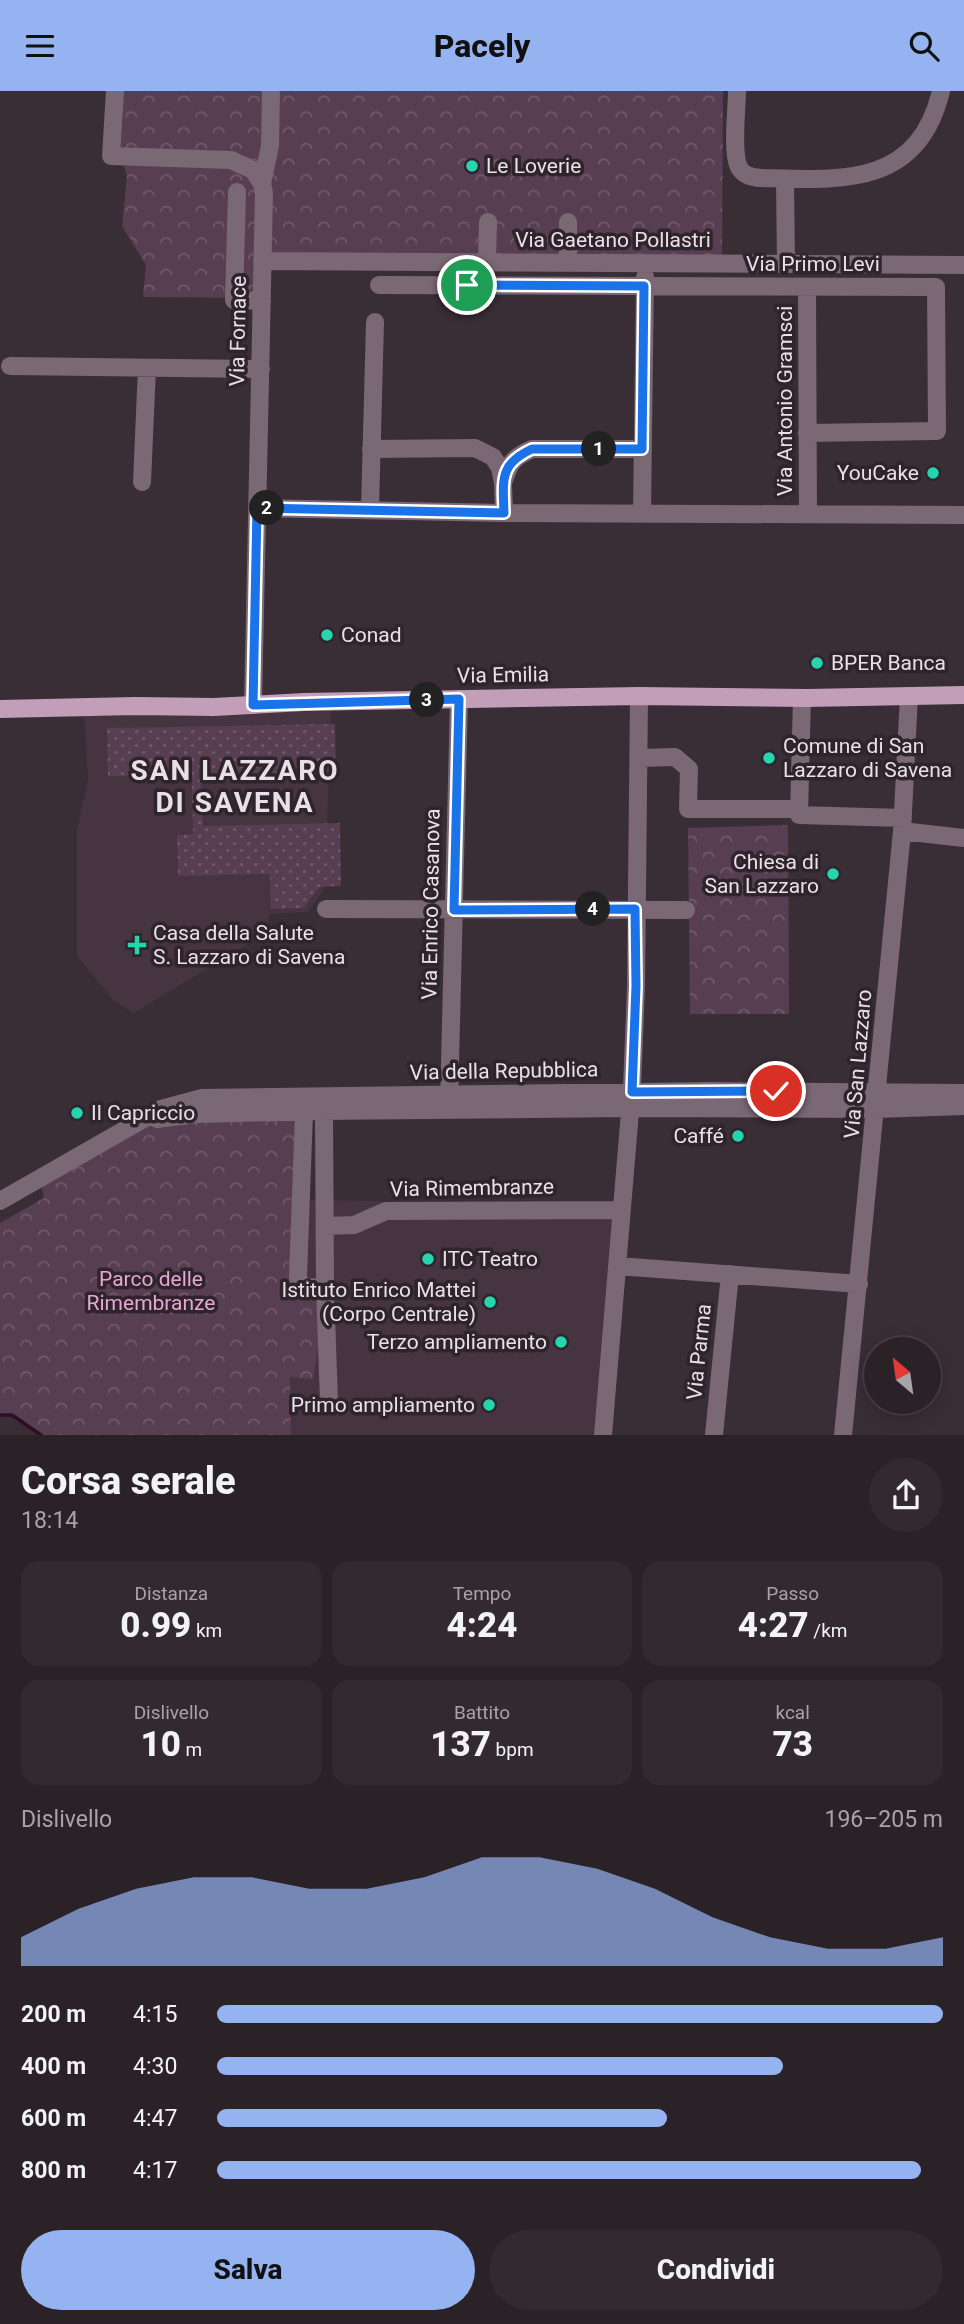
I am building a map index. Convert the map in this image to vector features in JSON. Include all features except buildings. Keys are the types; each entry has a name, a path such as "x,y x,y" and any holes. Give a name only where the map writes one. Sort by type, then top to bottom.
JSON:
{"main road":[{"name":"Via Emilia","path":"0,709 214,707 639,696 802,698 964,695"}],"street":[{"path":"115,91 111,156 231,160 253,170 261,184"},
{"name":"Via Fornace","path":"253,705 264,193 261,184 270,146 271,91"},
{"path":"737,91 736,157 739,168 752,177 785,179 853,177 891,164 922,137 931,122 941,91"},
{"path":"785,179 786,264"},
{"path":"237,192 234,300 262,301"},
{"path":"487,262 488,222"},
{"path":"568,222 568,262"},
{"name":"Via Gaetano Pollastri","path":"262,261 964,265"},
{"path":"642,513 646,263"},
{"name":"Via Primo Levi","path":"379,285 936,288 937,432 807,433"},
{"name":"Via Antonio Gramsci","path":"807,287 808,514"},
{"path":"370,509 375,322"},
{"path":"10,366 261,369"},
{"path":"142,482 147,367"},
{"path":"475,448 493,457 500,468 504,513"},
{"path":"372,449 642,449"},
{"path":"503,483 516,456 532,449"},
{"name":"Via Antonio Gramsci","path":"257,508 504,513 964,515"},
{"path":"603,1435 631,1100 636,986 639,696"},
{"name":"Via San Lazzaro","path":"844,1435 903,824 909,696"},
{"path":"802,698 799,815 903,824 964,838"},
{"name":"Via Enrico Casanova","path":"449,1102 459,699"},
{"path":"639,758 675,757 689,769 688,809 799,809"},
{"path":"326,909 686,910"},
{"name":"Via della Repubblica","path":"877,1100 964,1093"},
{"name":"Via della Repubblica","path":"0,1201 161,1109 195,1106 316,1107 631,1100 877,1100 964,1107"},
{"path":"316,1107 325,1226 329,1402"},
{"path":"316,1107 299,1282 302,1289 325,1286"},
{"name":"Via Rimembranze","path":"325,1226 354,1225 386,1211 622,1210"},
{"name":"Via Parma","path":"618,1266 859,1284"},
{"name":"Via Parma","path":"714,1435 730,1274"}],"shaded area":[{"path":"331,711 325,888 308,912 269,914 268,932 134,1013 114,1001 77,956 77,830 88,779 84,716"},
{"path":"283,1199 618,1207 607,1435 274,1435"}],"green space":[{"path":"118,91 723,91 722,264 256,260 256,298 143,297 146,265 122,226 127,176 119,149"},
{"path":"335,724 336,777 201,780 203,826 340,823 341,886 319,887 304,908 271,909 270,874 178,876 177,835 193,834 192,775 108,776 107,728"},
{"path":"788,825 789,1014 690,1014 688,828"},
{"name":"Parco delle Rimembranze","path":"299,1112 295,1294 327,1290 313,1379 290,1377 291,1435 41,1435 12,1415 0,1415 0,1223 44,1198 40,1179 133,1124"}],"waterway":[{"path":"0,1415 12,1415 41,1435"}],"place":[{"name":"Le Loverie","path":"472,166"},
{"name":"YouCake","path":"933,473"},
{"name":"Conad","path":"327,635"},
{"name":"BPER Banca","path":"817,663"},
{"name":"Comune di San Lazzaro di Savena","path":"769,758"},
{"name":"Chiesa di San Lazzaro","path":"833,874"},
{"name":"Casa della Salute S. Lazzaro di Savena","path":"137,945"},
{"name":"Il Capriccio","path":"77,1113"},
{"name":"Caffé","path":"738,1136"},
{"name":"ITC Teatro","path":"428,1259"},
{"name":"Istituto Enrico Mattei (Corpo Centrale)","path":"490,1302"},
{"name":"Terzo ampliamento","path":"561,1342"},
{"name":"Primo ampliamento","path":"489,1405"}],"district":[{"name":"SAN LAZZARO DI SAVENA","path":"235,786"}],"route":[{"path":"467,285 644,286 642,449 532,449 516,456 503,483 504,513 257,508 253,705 459,699 454,910 635,909 636,986 632,1092 776,1091"}]}
